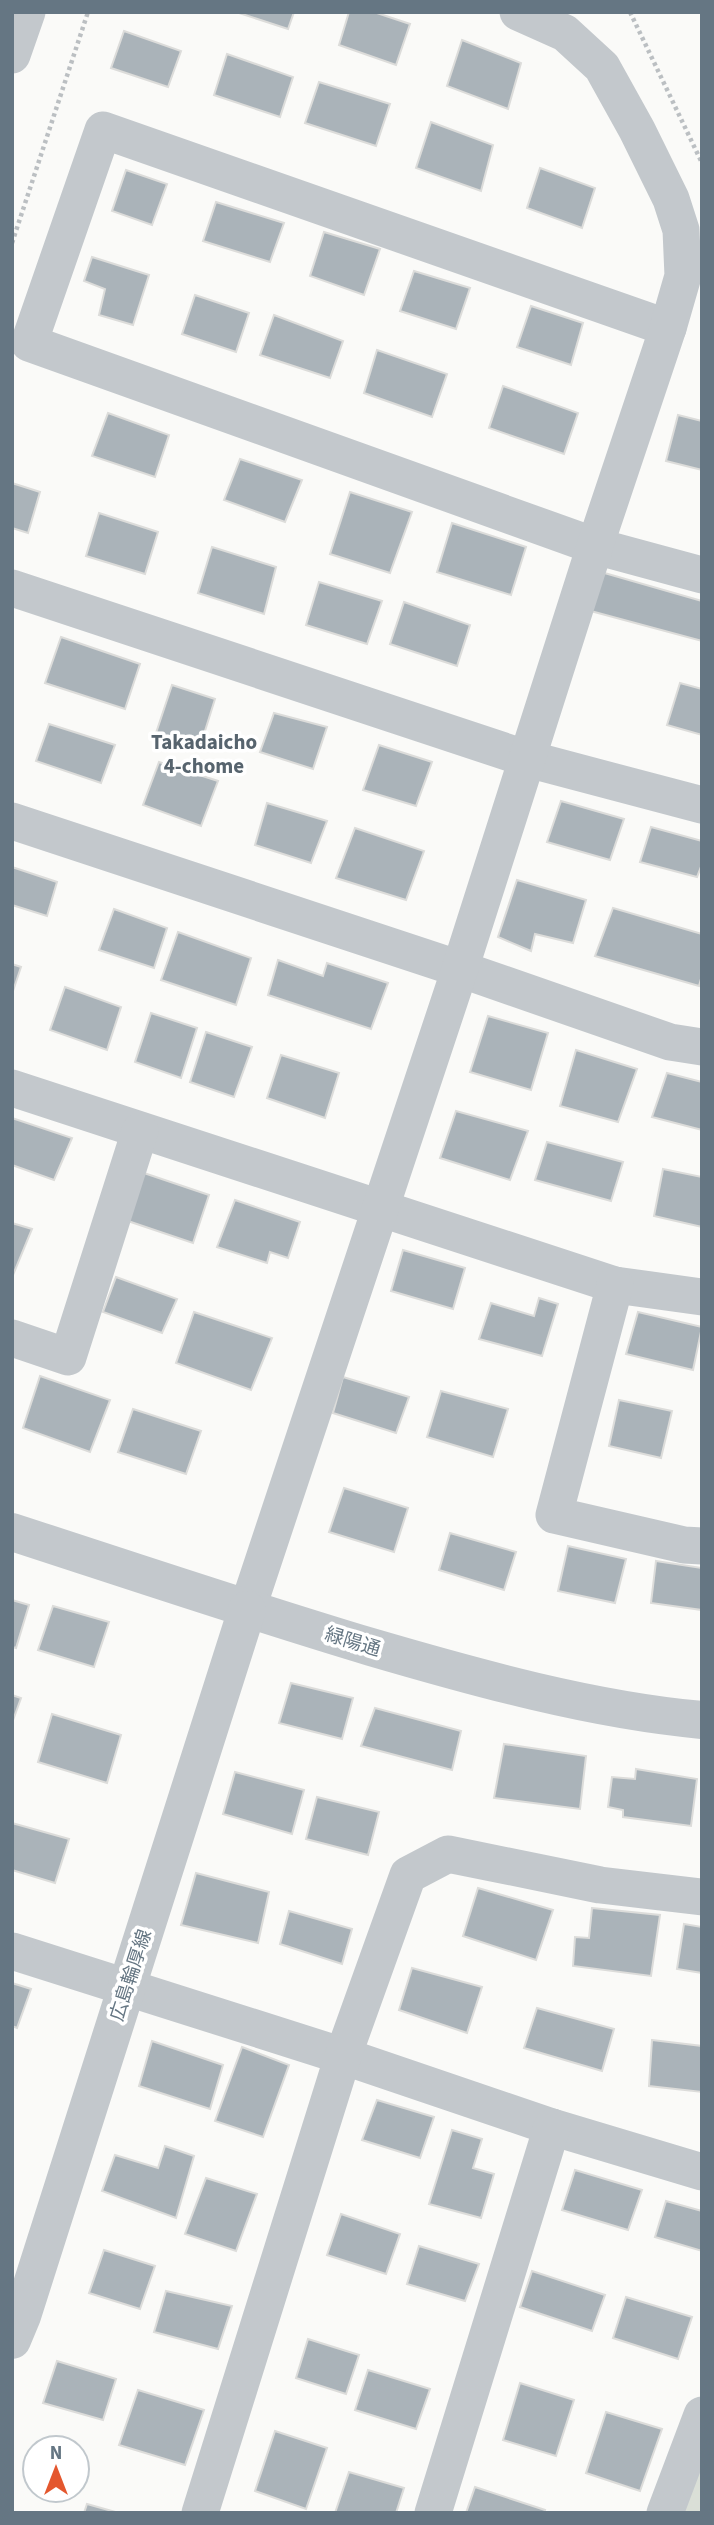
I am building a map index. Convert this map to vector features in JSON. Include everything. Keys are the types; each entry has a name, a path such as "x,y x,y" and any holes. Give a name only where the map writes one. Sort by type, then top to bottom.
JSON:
{"street":[{"path":"12,55 27,12"},
{"path":"247,1610 460,969 683,276 681,230 671,199 602,67 565,33 518,12"},
{"path":"668,328 103,130 29,343 594,546 702,575"},
{"path":"12,588 528,759 702,805"},
{"path":"12,821 460,969 670,1042 702,1047"},
{"path":"12,1088 615,1285 702,1297"},
{"path":"12,1338 68,1357 141,1130"},
{"path":"615,1285 554,1515 684,1545 702,1546"},
{"name":"緑陽通","path":"12,1532 247,1610 476,1678 658,1716 702,1720"},
{"name":"広島輪厚線","path":"12,2340 247,1610"},
{"path":"200,2513 343,2056 408,1875 448,1854 600,1885 702,1897"},
{"path":"12,1951 343,2056 552,2127 702,2172"},
{"path":"433,2513 552,2127"},
{"path":"665,2513 702,2415"}],"path":[{"path":"12,243 88,12"},
{"path":"630,12 702,163"}],"shaded area":[{"path":"702,2415 702,2513 665,2513"}],"building":[{"path":"236,12 294,12 288,29"},
{"path":"349,12 374,12 410,24 396,65 339,45"},
{"path":"124,31 181,51 168,87 111,68"},
{"path":"462,40 521,63 508,109 447,86"},
{"path":"227,54 293,77 280,117 214,95"},
{"path":"319,82 390,104 376,146 305,123"},
{"path":"431,122 493,145 481,191 416,168"},
{"path":"540,168 595,188 582,228 527,208"},
{"path":"126,170 167,184 152,225 112,211"},
{"path":"216,202 284,223 270,262 203,241"},
{"path":"324,232 380,249 364,295 310,276"},
{"path":"92,257 149,275 133,325 99,315 105,289 84,281"},
{"path":"414,271 470,288 456,329 400,311"},
{"path":"195,295 249,313 236,352 182,334"},
{"path":"531,306 583,323 571,365 517,347"},
{"path":"274,315 343,341 330,378 260,355"},
{"path":"377,350 447,374 432,417 364,393"},
{"path":"503,386 578,413 564,454 489,428"},
{"path":"108,413 169,435 155,477 92,456"},
{"path":"678,415 702,421 702,470 666,461"},
{"path":"240,459 302,480 285,522 224,500"},
{"path":"12,483 40,492 28,533 12,528"},
{"path":"350,492 412,512 390,573 330,554"},
{"path":"99,513 158,532 145,574 86,556"},
{"path":"452,523 526,547 511,595 437,572"},
{"path":"212,547 276,567 264,614 198,593"},
{"path":"601,572 702,601 702,641 587,610"},
{"path":"319,582 382,601 367,644 306,625"},
{"path":"404,602 470,625 457,666 390,644"},
{"path":"61,637 140,664 125,709 45,683"},
{"path":"680,683 702,689 702,735 667,725"},
{"path":"172,685 215,699 199,750 155,736"},
{"path":"274,713 327,727 313,769 260,752"},
{"path":"49,724 115,745 101,783 36,761"},
{"path":"379,745 432,762 416,806 363,790"},
{"path":"159,762 218,781 201,826 143,805"},
{"path":"561,801 624,819 610,860 547,842"},
{"path":"267,803 327,821 311,863 255,845"},
{"path":"651,827 702,841 702,864 697,877 640,862"},
{"path":"355,828 424,851 406,900 336,878"},
{"path":"12,867 57,882 47,916 12,905"},
{"path":"517,880 586,900 573,943 535,934 531,951 498,937"},
{"path":"613,908 702,934 702,975 699,986 595,956"},
{"path":"114,909 167,928 154,968 99,950"},
{"path":"178,932 251,958 236,1005 161,980"},
{"path":"278,960 323,976 327,963 388,983 371,1029 268,995"},
{"path":"12,964 21,967 12,994"},
{"path":"65,987 121,1007 107,1050 50,1030"},
{"path":"151,1013 197,1028 181,1078 135,1062"},
{"path":"488,1016 548,1033 531,1090 470,1072"},
{"path":"206,1032 252,1047 234,1097 190,1082"},
{"path":"576,1050 637,1069 618,1122 560,1106"},
{"path":"281,1055 339,1073 325,1118 267,1098"},
{"path":"667,1073 702,1082 702,1130 652,1117"},
{"path":"456,1111 528,1131 510,1180 440,1158"},
{"path":"12,1118 72,1138 54,1180 12,1165"},
{"path":"547,1142 623,1162 611,1201 535,1180"},
{"path":"663,1169 702,1177 702,1227 654,1216"},
{"path":"141,1172 209,1195 193,1243 125,1220"},
{"path":"235,1200 300,1222 288,1258 270,1252 267,1263 217,1247"},
{"path":"12,1223 32,1229 13,1275 12,1274"},
{"path":"403,1250 465,1268 453,1309 391,1291"},
{"path":"116,1277 177,1299 162,1333 103,1312"},
{"path":"539,1298 558,1304 542,1356 479,1339 491,1303 534,1316"},
{"path":"194,1312 272,1338 251,1390 176,1363"},
{"path":"638,1312 702,1327 693,1370 626,1354"},
{"path":"40,1376 110,1400 90,1452 23,1428"},
{"path":"343,1377 409,1397 396,1433 333,1413"},
{"path":"441,1391 508,1409 493,1457 427,1437"},
{"path":"619,1400 672,1411 661,1458 609,1446"},
{"path":"133,1409 201,1431 186,1474 118,1452"},
{"path":"344,1488 408,1508 394,1552 329,1532"},
{"path":"450,1533 516,1552 504,1590 439,1570"},
{"path":"568,1546 626,1559 615,1603 558,1591"},
{"path":"656,1561 702,1568 702,1610 651,1603"},
{"path":"12,1600 29,1605 16,1648 12,1647"},
{"path":"53,1606 109,1622 94,1667 38,1650"},
{"path":"291,1683 353,1698 342,1739 279,1723"},
{"path":"12,1695 21,1698 12,1723"},
{"path":"375,1708 461,1731 452,1770 361,1746"},
{"path":"52,1714 121,1735 107,1783 38,1762"},
{"path":"504,1744 586,1756 580,1809 494,1798"},
{"path":"636,1769 697,1779 691,1826 623,1817 623,1810 608,1807 612,1777 635,1779"},
{"path":"235,1772 304,1790 292,1834 223,1814"},
{"path":"317,1797 379,1812 368,1855 306,1839"},
{"path":"12,1823 69,1839 55,1883 12,1870"},
{"path":"196,1873 269,1892 258,1943 181,1925"},
{"path":"478,1888 553,1910 536,1960 463,1936"},
{"path":"592,1908 660,1915 651,1976 573,1966 575,1937 589,1938"},
{"path":"289,1911 352,1929 342,1964 280,1944"},
{"path":"684,1924 702,1927 702,1973 677,1969"},
{"path":"412,1968 482,1987 467,2033 399,2010"},
{"path":"12,1983 31,1989 17,2028 12,2026"},
{"path":"537,2008 614,2029 602,2071 524,2048"},
{"path":"652,2040 702,2046 702,2092 649,2086"},
{"path":"152,2041 223,2065 210,2109 139,2086"},
{"path":"242,2047 289,2065 263,2137 215,2121"},
{"path":"377,2100 434,2117 420,2158 362,2140"},
{"path":"452,2130 482,2139 473,2168 494,2174 481,2218 429,2204"},
{"path":"165,2146 194,2156 176,2218 102,2191 115,2155 158,2168"},
{"path":"575,2170 642,2190 628,2230 562,2210"},
{"path":"206,2178 257,2194 236,2251 185,2234"},
{"path":"666,2201 702,2211 702,2251 655,2237"},
{"path":"341,2214 400,2234 386,2274 327,2255"},
{"path":"419,2246 479,2264 465,2301 407,2284"},
{"path":"104,2250 155,2266 140,2309 89,2293"},
{"path":"532,2271 605,2295 592,2331 520,2307"},
{"path":"166,2291 232,2306 218,2349 154,2332"},
{"path":"626,2297 692,2317 678,2359 613,2338"},
{"path":"308,2339 359,2355 346,2394 296,2378"},
{"path":"57,2361 116,2379 103,2420 43,2403"},
{"path":"368,2370 430,2389 416,2429 355,2410"},
{"path":"520,2383 574,2400 556,2456 503,2440"},
{"path":"138,2390 204,2410 185,2465 119,2445"},
{"path":"606,2412 662,2429 640,2491 586,2473"},
{"path":"275,2431 327,2448 306,2509 255,2491"},
{"path":"349,2472 404,2488 396,2513 335,2513"},
{"path":"475,2487 545,2510 544,2513 466,2513"},
{"path":"87,2504 119,2513 84,2513"}],"district":[{"name":"Takadaicho 4-chome","path":"204,754"}]}
